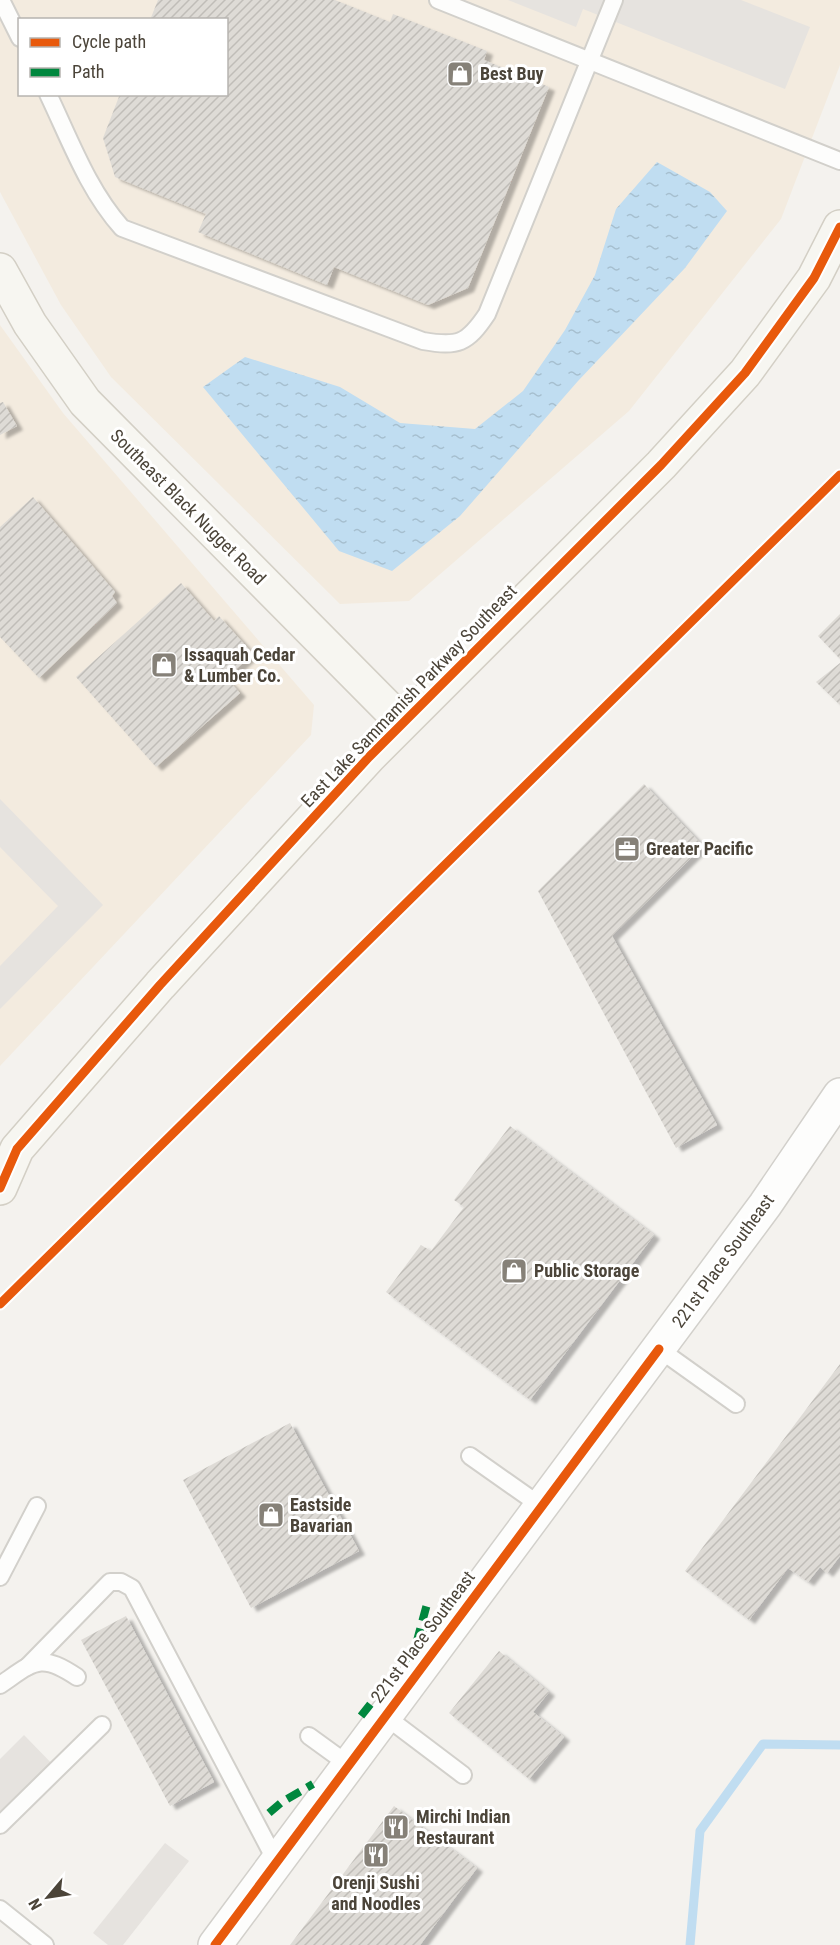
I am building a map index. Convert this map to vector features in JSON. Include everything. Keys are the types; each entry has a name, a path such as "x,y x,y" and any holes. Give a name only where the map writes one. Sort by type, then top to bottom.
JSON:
{"main road":[{"name":"East Lake Sammamish Parkway Southeast","path":"0,1188 8,1152 168,976 402,722 661,465 744,373 814,278 840,227"},
{"name":"Southeast Black Nugget Road","path":"0,270 30,324 85,402 402,722"}],"street":[{"name":"221st Place Southeast","path":"215,1945 765,1205 840,1095"}],"lane":[{"path":"1,0 18,34"},
{"path":"438,0 840,161"},
{"path":"49,96 90,183 106,210 122,228 423,341 449,345 462,342 474,334 487,314 614,0"},
{"path":"659,1349 736,1404"},
{"path":"470,1456 541,1506"},
{"path":"0,1577 37,1506"},
{"path":"0,1685 27,1667 110,1582 121,1582 132,1588 277,1863"},
{"path":"27,1667 45,1660 60,1665 77,1677"},
{"path":"385,1716 463,1775"},
{"path":"0,1825 102,1725"},
{"path":"309,1736 349,1765"},
{"path":"0,1909 45,1945"}],"shaded area":[{"path":"0,0 840,0 840,65 781,219 629,411 409,601 340,604 111,377 61,305 0,192"},
{"path":"508,0 741,0 810,27 785,89 583,9 576,27"},
{"path":"0,325 63,413 314,705 311,735 0,1066"},
{"path":"0,799 103,905 0,1009 0,966 58,906 0,847"},
{"path":"24,1735 57,1769 0,1825 0,1759"},
{"path":"165,1843 189,1861 123,1945 108,1945 93,1933"}],"water":[{"path":"657,162 710,192 727,211 685,268 578,381 460,516 392,571 339,551 203,387 245,357 340,387 400,423 475,429 523,391 565,330 595,275 616,209"}],"building":[{"path":"158,0 335,0 390,22 393,14 487,51 484,60 549,87 468,288 428,305 334,267 327,285 198,232 206,214 115,177 103,138 119,96 228,96 228,18 151,18"},
{"path":"3,402 17,426 0,435 0,403"},
{"path":"33,497 115,592 112,596 117,603 39,678 0,637 0,527"},
{"name":"Issaquah Cedar & Lumber Co.","path":"181,583 214,621 219,616 253,654 226,678 240,693 156,767 76,677"},
{"path":"840,614 840,659 818,636"},
{"path":"840,663 840,705 816,682"},
{"path":"644,784 703,846 612,936 717,1125 676,1148 538,891"},
{"name":"Public Storage","path":"510,1126 654,1235 530,1400 386,1292 421,1245 431,1251 464,1207 454,1200"},
{"path":"840,1364 840,1556 827,1573 820,1567 808,1582 788,1568 749,1620 685,1571"},
{"name":"Eastside Bavarian","path":"290,1423 359,1551 251,1608 183,1480"},
{"path":"126,1616 214,1782 170,1806 81,1640"},
{"path":"499,1651 549,1692 533,1712 564,1737 529,1779 449,1713"},
{"path":"394,1806 477,1868 420,1945 290,1945"}],"waterway":[{"path":"690,1945 700,1831 763,1744 840,1745"}],"marked path":[{"path":"361,1716 415,1648 427,1604"},
{"path":"269,1813 282,1802 313,1784"}],"cycle path":[{"path":"0,1188 17,1149 160,985 369,757 661,465 745,373 814,278 840,227"},
{"path":"0,1304 840,475"},
{"path":"215,1945 659,1349"}],"place":[{"name":"Best Buy","path":"460,74"},
{"name":"Issaquah Cedar & Lumber Co.","path":"164,665"},
{"name":"Greater Pacific","path":"627,849"},
{"name":"Public Storage","path":"514,1271"},
{"name":"Eastside Bavarian","path":"271,1515"},
{"name":"Mirchi Indian Restaurant","path":"396,1827"},
{"name":"Orenji Sushi and Noodles","path":"376,1855"}]}
